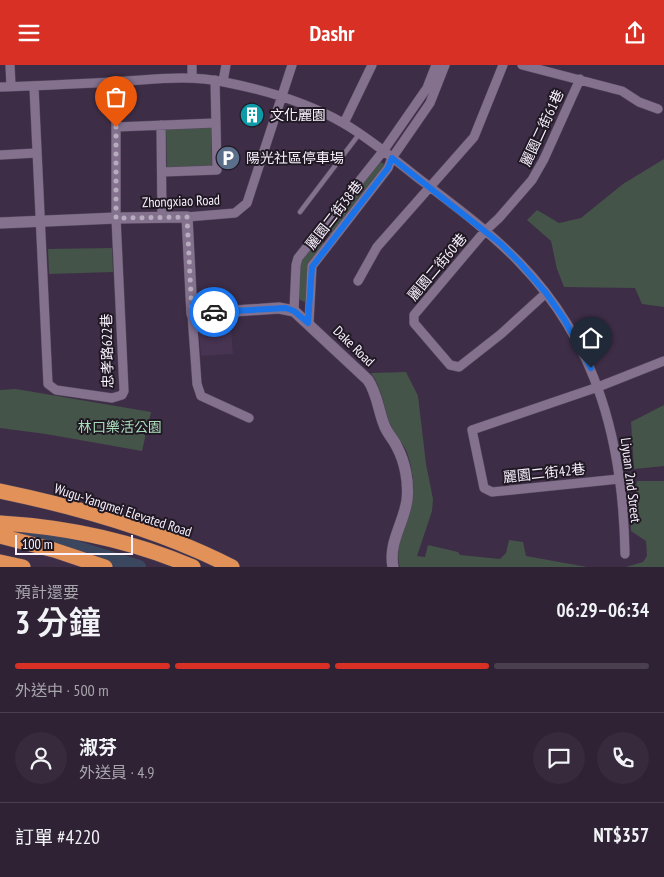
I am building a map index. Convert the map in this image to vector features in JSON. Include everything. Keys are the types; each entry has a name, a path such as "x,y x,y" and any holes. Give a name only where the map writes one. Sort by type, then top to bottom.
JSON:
{"highway":[{"name":"Wugu-Yangmei Elevated Road","path":"0,491 78,510 132,527 178,543 232,567"},
{"path":"0,523 34,525 100,536 151,550 193,567"},
{"path":"0,536 54,550 105,567"},
{"path":"0,562 23,567"}],"street":[{"path":"10,65 11,87"},
{"path":"192,65 192,78"},
{"path":"162,172 217,170 215,123 219,81 226,65"},
{"name":"Zhongxiao Road","path":"0,223 187,217 235,213 246,203 292,65"},
{"path":"344,123 372,65"},
{"name":"麗園二街38巷","path":"294,311 298,258 384,150 427,88 436,65"},
{"name":"麗園二街38巷","path":"308,323 312,267 388,168 392,158 430,103 445,65"},
{"path":"358,281 377,247 474,137 503,65"},
{"path":"522,65 622,91 639,102 658,109"},
{"name":"Liyuan 2nd Street","path":"0,87 34,87 182,77 219,81 282,96 315,109 344,123 384,150 485,231 520,263 546,293 564,319 591,368 611,429 619,479 624,554"},
{"name":"麗園二街61巷","path":"485,231 532,180 544,159 580,79"},
{"path":"116,82 116,218"},
{"path":"34,87 41,222"},
{"path":"116,127 215,123"},
{"path":"161,125 162,217"},
{"path":"401,125 410,131"},
{"path":"0,155 36,153"},
{"path":"187,217 197,384 201,396 249,418"},
{"name":"忠孝路622巷","path":"41,222 48,384 56,390 112,398 122,395 124,391 116,218"},
{"name":"麗園二街60巷","path":"485,231 414,315 414,323 450,365 459,367 501,334 546,293"},
{"path":"320,232 332,242"},
{"path":"192,314 279,308 294,311"},
{"name":"Dake Road","path":"294,311 368,380 376,395 386,429 403,460 407,501 392,549 393,567"},
{"path":"598,387 664,361"},
{"name":"麗園二街42巷","path":"598,387 472,430 484,488 492,492 619,479"}],"lane":[{"path":"300,212 360,133"}],"shaded area":[{"path":"230,316 233,354 201,356 198,322 201,317"}],"green space":[{"path":"211,127 212,167 167,169 166,129"},
{"path":"664,159 664,307 642,304 635,288 564,287 557,269 551,241 527,220 537,210 559,223 581,218 623,184"},
{"path":"378,161 384,164 384,167 332,234 329,234 326,227"},
{"path":"317,240 323,242 323,247 308,266 307,298 305,302 298,297 298,266"},
{"path":"112,248 113,272 49,274 48,249"},
{"path":"406,372 418,396 426,464 433,499 432,511 417,556 425,557 428,545 458,552 460,555 500,559 506,553 509,540 523,542 526,556 587,567 400,567 398,558 400,540 412,501 412,471 406,450 393,430 379,387 371,373"},
{"name":"林口樂活公園","path":"16,389 151,412 142,451 0,428 0,390"},
{"path":"664,405 664,466 634,469 631,422"},
{"path":"637,481 664,481 664,567 626,567 643,562 647,556 646,541 631,531 630,497 635,495"}],"waterway":[{"path":"13,528 139,567"}],"way so far":[{"path":"116,127 116,218 187,217 192,314 214,312"}],"place":[{"name":"文化麗園","path":"252,115"},
{"name":"陽光社區停車場","path":"228,158"}],"route":[{"path":"214,312 286,308 294,311 308,323 312,267 388,168 392,158 501,244 520,263 546,293 564,319 591,368"}]}
